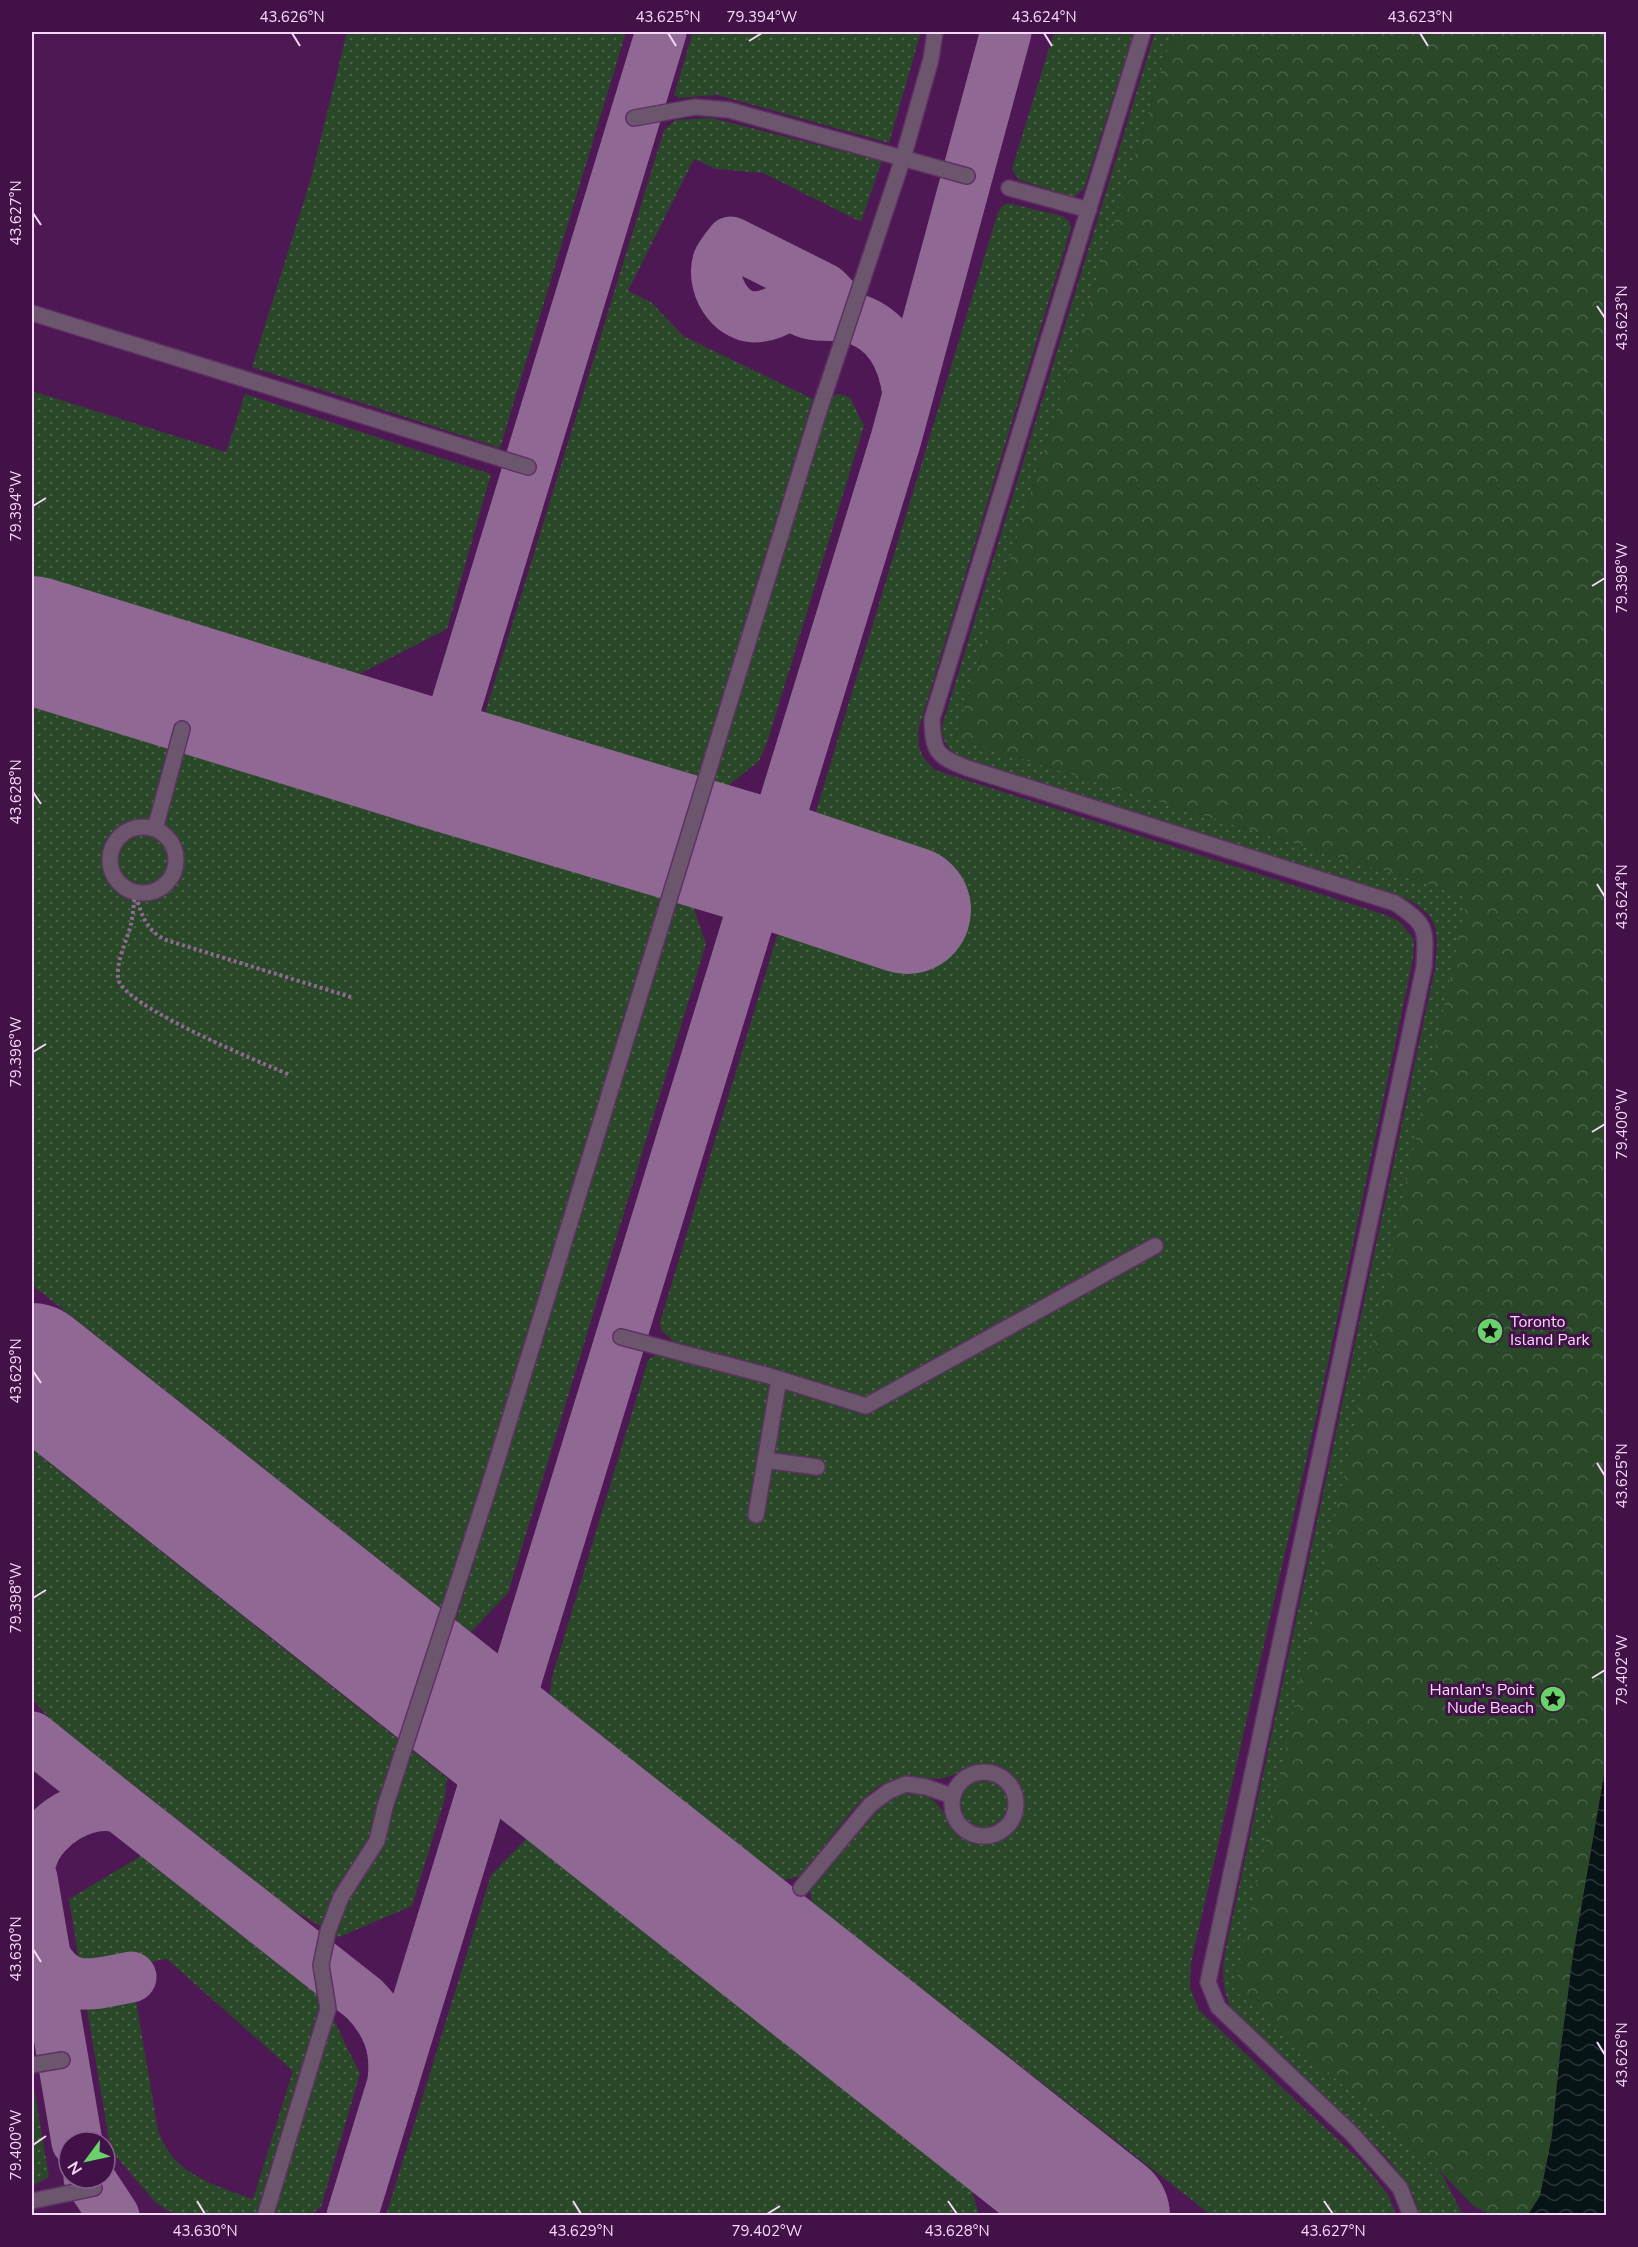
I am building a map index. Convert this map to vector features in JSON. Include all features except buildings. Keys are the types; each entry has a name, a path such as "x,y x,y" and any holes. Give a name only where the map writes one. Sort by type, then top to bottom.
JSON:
{"lane":[{"path":"265,2216 328,2010 321,1965 328,1931 341,1897 377,1841 385,1807 490,1481 814,428 903,158 931,59 935,32"},
{"path":"1143,32 932,719 932,743 944,759 967,768 1395,903 1418,918 1426,937 1424,967 1208,1982 1218,2007 1352,2134 1400,2188 1411,2216"},
{"path":"634,118 695,107 729,110 967,177"},
{"path":"1009,188 1089,210"},
{"path":"32,313 528,467"},
{"path":"155,829 182,729"},
{"path":"134,828 155,829 172,843 176,854 173,876 157,891 146,894 135,893 117,881 112,872 111,850 124,833 134,828"},
{"path":"621,1336 779,1378 866,1406 1155,1246"},
{"path":"756,1515 779,1378"},
{"path":"765,1460 817,1467"},
{"path":"993,1773 1010,1785 1014,1795 1014,1816 1009,1825 1000,1832 979,1837 960,1827 954,1818 951,1807 952,1796 956,1786 963,1779 972,1774 993,1773"},
{"path":"801,1888 870,1805 889,1791 906,1784 926,1787 952,1796"},
{"path":"32,2065 62,2060"},
{"path":"32,2201 84,2190"}],"path":[{"path":"135,893 148,928 166,940 354,998"},
{"path":"135,893 131,922 117,978 121,987 139,1002 194,1032 290,1075"}],"shaded area":[{"path":"32,32 1173,32 955,738 1422,882 1467,898 1436,2167 1473,2206 1491,2215 32,2216"}],"green space":[{"path":"347,32 626,32 500,448 252,367 311,178"},
{"path":"693,32 921,32 889,143 717,95 679,98 674,95"},
{"path":"1054,32 1134,32 1084,189 1074,197 1019,180 1012,169"},
{"path":"1155,32 1173,32 955,738 1422,882 1467,898 1587,465 1436,2167 1463,2215 1420,2215 1405,2181 1378,2149 1232,2010 1223,1978 1224,1957 1435,968 1437,936 1435,928 1427,913 1407,899 959,757 946,744 942,732"},
{"name":"Toronto Island Park","path":"1173,32 1606,32 1606,1764 1573,1956 1552,2136 1540,2196 1528,2215 1491,2215 1473,2206 1436,2167 1234,1990 1467,898 1422,882 955,738"},
{"path":"712,118 882,161 861,222 763,173 716,169 694,159 628,291 651,302 683,336 813,399 695,786 685,793 480,729 664,130 676,120"},
{"path":"1008,203 1062,216 1069,221 1071,228 919,728 919,747 923,756 935,770 1383,914 1399,921 1414,939 1413,959 1320,1401 1191,1963 1190,1988 1199,2010 1362,2162 1389,2196 1396,2215 1211,2215 812,1903 810,1892 813,1885 841,1847 875,1809 899,1793 913,1792 928,1797 937,1804 954,1829 969,1842 981,1844 997,1842 1009,1835 1017,1825 1022,1812 1022,1799 1018,1786 1010,1775 996,1767 982,1765 944,1778 903,1778 879,1786 859,1803 803,1875 783,1880 550,1695 552,1677 648,1360 656,1355 670,1354 672,1340 661,1330 660,1322 782,919 786,916 899,951 925,868 809,834 998,212"},
{"path":"32,391 226,452 245,394 491,474 447,629 332,688 32,596"},
{"path":"838,394 850,397 864,426 767,743 759,761 719,793 708,797 831,397"},
{"path":"32,684 656,873 665,883 444,1611 32,1285"},
{"path":"685,883 706,944 508,1593 471,1632 456,1620 681,884"},
{"path":"32,1449 398,1739 370,1837 330,1903 322,1927 291,1909 52,1721 32,1699"},
{"path":"411,1749 447,1778 445,1798 412,1906 339,1937 336,1936 342,1911 384,1845"},
{"path":"979,1780 989,1780 1004,1790 1008,1804 1007,1813 998,1824 989,1828 979,1828 964,1818 960,1809 960,1799 970,1784"},
{"path":"528,1837 972,2191 979,2215 386,2215 491,1875"},
{"path":"141,1856 319,1996 321,2001 258,2215 182,2215 166,2210 155,2202 117,2157 117,2130 107,2130 85,1997 120,1990 136,2001 158,2130 165,2145 173,2157 196,2176 253,2199 293,2071 167,1959 94,1972 79,1961 69,1899"},
{"path":"333,2018 360,2074 321,2207 311,2215 273,2216"},
{"path":"32,2086 49,2177 32,2186"}],"water":[{"path":"1606,1764 1606,2215 1528,2215 1540,2196 1552,2136 1573,1956"}],"taxiway":[{"path":"438,765 661,32"},
{"path":"352,2216 896,439 1006,32"},
{"path":"854,319 825,289 731,242 718,261 717,280 724,298 737,311 745,315 764,316 789,304 808,313 849,317 874,328 891,345 897,356 906,380 908,394"},
{"path":"32,1737 121,1808"},
{"path":"32,1858 45,1835 68,1817 81,1810 94,1807 121,1808 364,1999 379,2017 389,2036 392,2046 393,2080"},
{"path":"32,1878 75,2130"},
{"path":"45,1956 53,1968 72,1982 93,1984 131,1977"},
{"path":"1069,2186 1094,2216"},
{"path":"97,2190 114,2216"}],"runway":[{"path":"32,640 766,863 907,910"},
{"path":"32,1367 1106,2216"}],"place":[{"name":"Toronto Island Park","path":"1490,1331"},
{"name":"Hanlan's Point Nude Beach","path":"1553,1699"}]}
